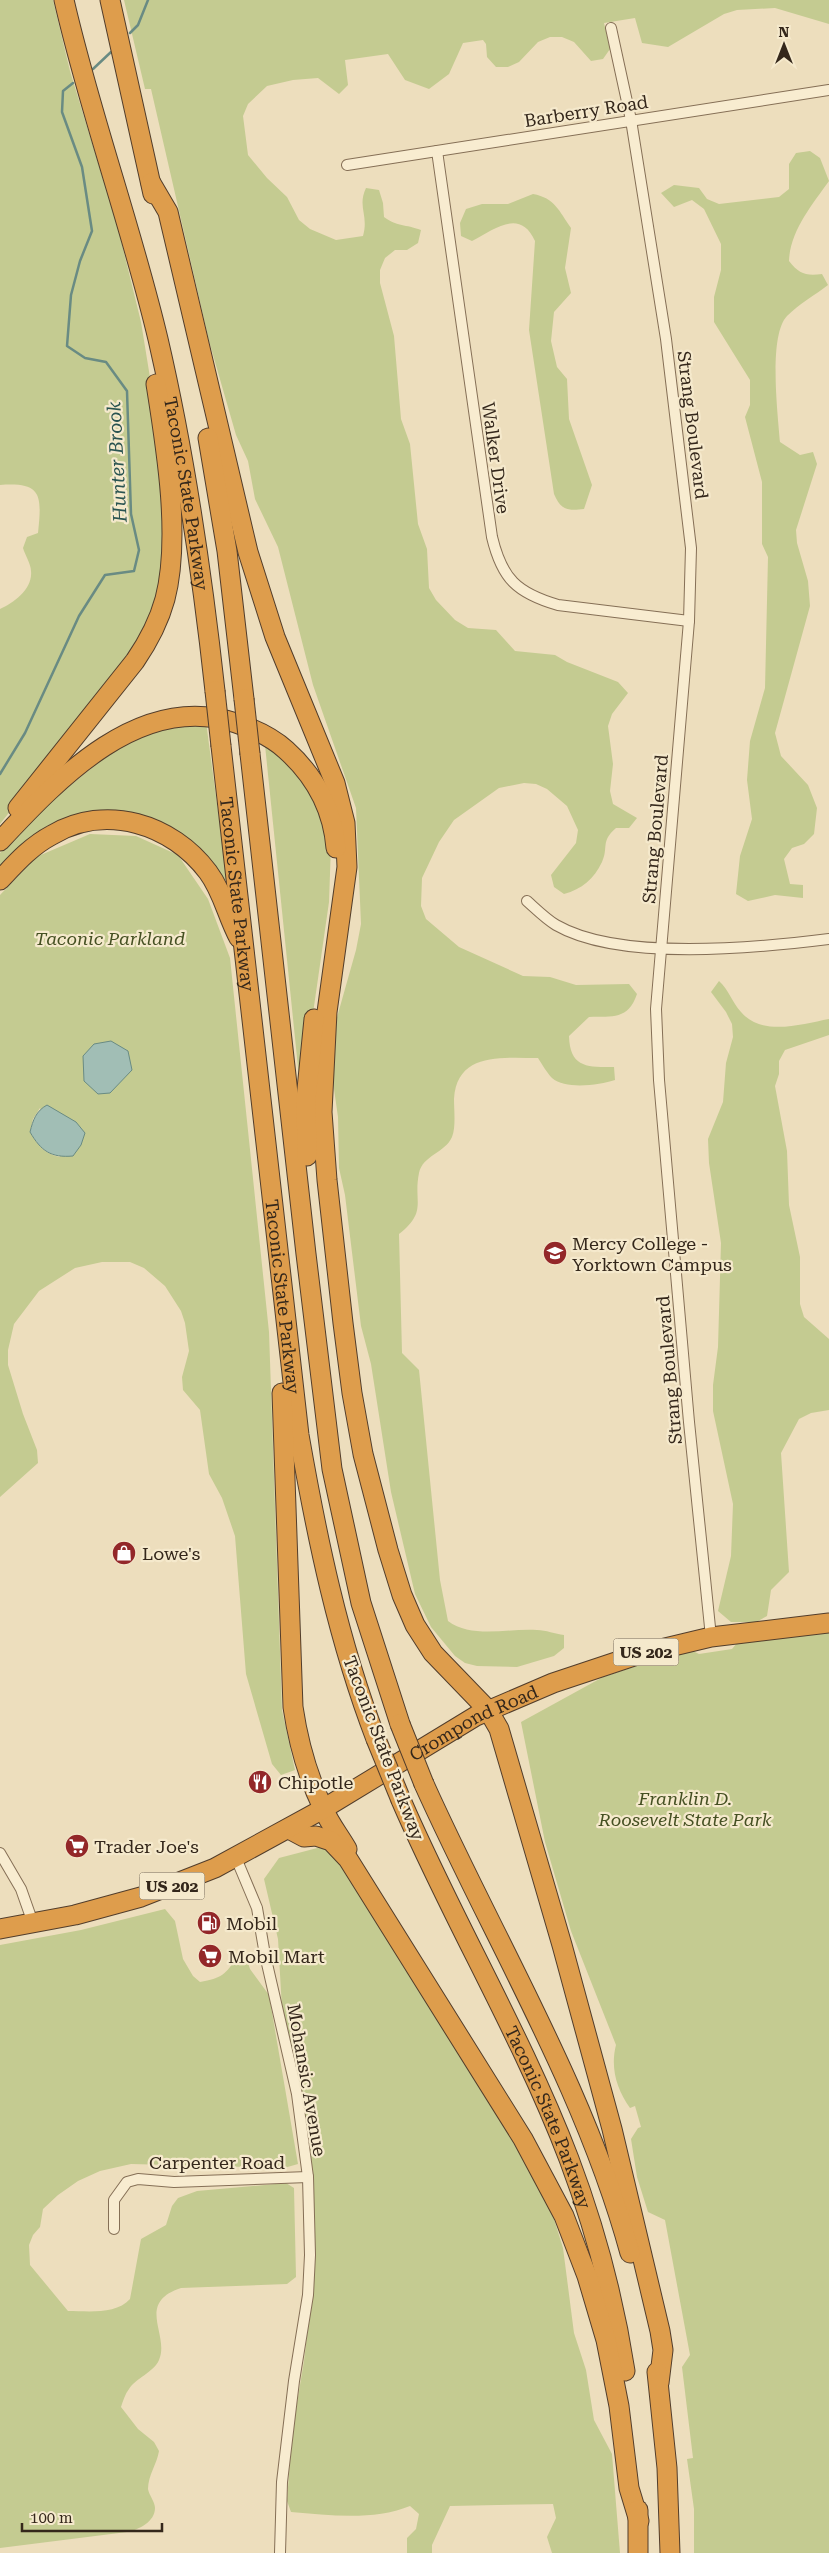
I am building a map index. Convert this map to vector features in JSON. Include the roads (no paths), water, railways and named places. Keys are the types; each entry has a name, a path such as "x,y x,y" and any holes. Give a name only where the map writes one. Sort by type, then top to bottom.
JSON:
{"highway":[{"name":"Taconic State Parkway","path":"64,0 79,61 137,258 158,339 192,508 222,746 299,1435 316,1536 341,1634 376,1739 400,1800 542,2096 580,2191 607,2280 633,2422 639,2521 638,2553"},
{"name":"Taconic State Parkway","path":"110,0 210,450 227,551 323,1401 338,1502 361,1603 400,1724 424,1784 591,2136 614,2200 634,2266 659,2383 667,2468 670,2553"},
{"path":"151,183 168,212 252,567 284,659 335,783 345,823 347,867 327,1012 322,1112 326,1171 342,1313 361,1446 388,1550 413,1619 440,1661 488,1710 499,1729 557,1927 628,2192 660,2331 663,2350 659,2383"},
{"path":"0,830 135,661 151,635 162,608 170,570 171,539 164,443 153,366 158,339"},
{"path":"0,841 46,794 104,747 134,730 171,718 208,717 250,728 283,748 309,774 319,790 330,816 336,859 307,1081 306,1152 312,1211 306,1254"},
{"path":"0,880 35,846 63,829 102,820 139,823 173,839 205,868 219,890 230,922 245,950"},
{"path":"283,1296 275,1314 284,1431 292,1695 302,1750 323,1809 369,1889 523,2139 550,2187 570,2230 593,2292 606,2340 619,2406 629,2488 639,2521"},
{"name":"Crompond Road","path":"0,1929 33,1923 148,1895 236,1858 323,1809 488,1710 610,1663 711,1637 829,1624"},
{"path":"289,1828 304,1837 322,1837 336,1844 369,1889"}],"street":[{"name":"Strang Boulevard","path":"611,28 631,120 666,339 688,520 691,577 689,621 656,1009 660,1080 689,1422 711,1637"},
{"name":"Barberry Road","path":"347,165 829,90"},
{"name":"Walker Drive","path":"437,151 492,537 497,556 508,579 521,590 538,599 558,605 689,621"},
{"path":"527,901 556,925 571,932 602,941 660,949 721,948 829,939"},
{"path":"0,1852 21,1890 33,1923"},
{"name":"Mohansic Avenue","path":"236,1858 257,1908 265,1955 297,2094 308,2177 310,2255 308,2295 294,2381 283,2473 280,2553"},
{"name":"Carpenter Road","path":"114,2229 114,2200 127,2182 138,2179 174,2182 308,2177"}],"water":[{"path":"111,1041 128,1051 132,1070 110,1093 98,1094 84,1081 83,1056 94,1044"},
{"path":"47,1105 76,1122 85,1133 81,1145 73,1156 59,1156 47,1152 38,1144 30,1132 36,1116"}],"waterway":[{"name":"Hunter Brook","path":"130,33 138,25 148,0"},
{"name":"Hunter Brook","path":"93,69 111,52"},
{"name":"Hunter Brook","path":"0,774 25,733 79,616 105,575 134,571 139,550 131,514 127,391 106,362 85,358 67,346 71,295 80,261 92,231 82,167 62,112 63,91 73,83"}],"place":[{"name":"Mercy College - Yorktown Campus","path":"555,1253"},
{"name":"Lowe's","path":"124,1553"},
{"name":"Chipotle","path":"260,1782"},
{"name":"Trader Joe's","path":"77,1846"},
{"name":"Mobil","path":"209,1923"},
{"name":"Mobil Mart","path":"210,1956"}],"park label":[{"name":"Taconic Parkland","path":"110,938"},
{"name":"Franklin D. Roosevelt State Park","path":"685,1808"}]}
